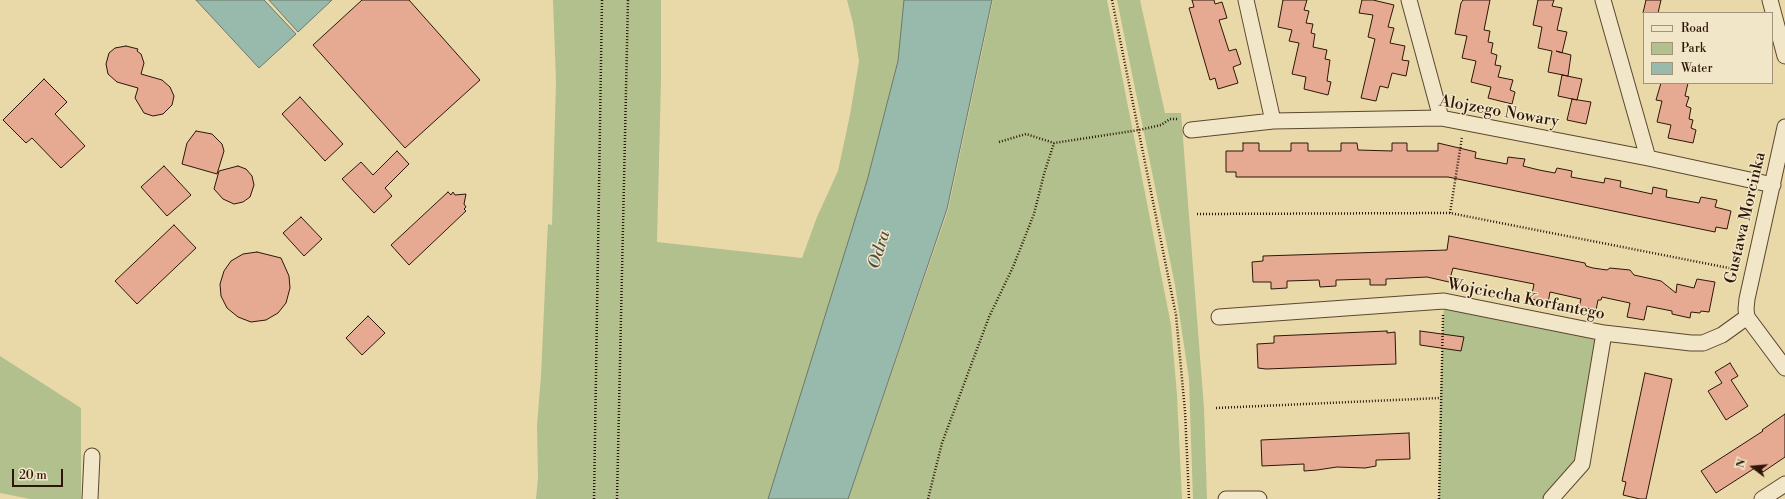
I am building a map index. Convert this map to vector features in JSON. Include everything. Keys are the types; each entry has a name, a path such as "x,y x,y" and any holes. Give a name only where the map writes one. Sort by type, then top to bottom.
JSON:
{"street":[{"path":"1246,0 1273,121"},
{"path":"1409,0 1442,118"},
{"path":"1603,0 1648,158"},
{"path":"1770,0 1785,56"},
{"name":"Alojzego Nowary","path":"1191,130 1273,121 1442,118 1648,158 1773,185"},
{"name":"Gustawa Morcinka","path":"1747,317 1747,298 1785,127"},
{"name":"Wojciecha Korfantego","path":"1219,317 1444,301 1604,333 1691,343 1703,343 1722,335 1747,317"},
{"path":"1747,317 1785,368"},
{"path":"1552,499 1582,464 1604,333"},
{"path":"90,499 92,456"},
{"path":"1762,499 1785,484"},
{"path":"1226,499 1259,499"}],"path":[{"path":"594,499 602,0"},
{"path":"617,499 628,0"},
{"path":"1112,0 1176,315 1185,411 1189,499"},
{"path":"1450,213 1464,123"},
{"path":"999,142 1026,134 1054,143 1139,130 1161,125"},
{"path":"928,499 942,443 989,317 1013,267 1034,214 1044,174 1054,143"},
{"path":"1197,214 1450,213 1753,272"},
{"path":"1439,499 1440,398 1444,301"},
{"path":"1216,408 1440,398"}],"green space":[{"path":"553,0 661,0 661,80 657,242 802,258 817,217 838,171 850,115 859,61 853,23 847,0 904,0 898,61 867,181 828,313 768,499 536,499 538,478 537,425 541,376 548,224 552,225 556,82"},
{"path":"993,0 1107,0 1171,325 1177,395 1182,499 848,499 948,210"},
{"path":"1117,0 1140,0 1165,113 1181,113 1204,408 1207,499 1193,499 1189,379 1175,285"},
{"path":"1444,301 1604,333 1582,464 1551,499 1439,499 1440,398"},
{"path":"0,356 81,408 81,499 30,499 0,493"}],"water":[{"path":"196,0 264,0 296,34 259,68"},
{"path":"269,0 332,0 298,32"},
{"name":"Odra","path":"904,0 992,0 947,209 848,499 768,499 867,181 898,61"}],"building":[{"path":"362,0 409,0 480,80 405,148 313,45"},
{"path":"1192,0 1214,0 1215,4 1222,2 1227,18 1219,20 1229,51 1236,49 1241,64 1233,67 1238,83 1218,89 1215,78 1210,80 1189,8 1194,7"},
{"path":"1283,0 1307,0 1304,10 1309,11 1306,23 1313,24 1311,33 1315,34 1313,47 1327,50 1325,59 1330,60 1327,81 1331,82 1328,95 1304,89 1306,77 1292,74 1299,43 1289,41 1292,30 1278,27"},
{"path":"1362,0 1373,0 1394,5 1388,27 1394,28 1390,43 1405,46 1402,60 1409,61 1406,76 1392,73 1388,88 1380,86 1376,101 1361,98 1375,39 1368,37 1373,15 1359,13"},
{"path":"1463,0 1490,0 1484,30 1490,31 1488,42 1493,43 1491,53 1497,55 1495,65 1501,66 1498,77 1513,80 1510,90 1515,92 1512,104 1488,98 1491,87 1471,82 1476,61 1462,58 1467,36 1455,34 1461,3"},
{"path":"1538,0 1554,0 1552,6 1562,8 1557,30 1567,32 1562,53 1571,55 1568,76 1548,72 1552,51 1538,48 1542,27 1533,25"},
{"path":"1646,0 1661,0 1658,12 1643,12"},
{"path":"126,46 138,49 137,51 141,54 144,63 141,74 162,80 170,87 174,96 172,105 163,114 153,116 144,113 135,98 138,88 117,82 108,74 106,64 109,53 115,48"},
{"path":"1562,75 1582,79 1577,100 1558,96"},
{"path":"44,79 67,102 55,114 85,146 61,168 32,138 26,143 3,120"},
{"path":"1661,84 1688,84 1685,96 1689,97 1686,106 1691,108 1689,119 1693,120 1691,128 1696,130 1693,143 1668,138 1671,125 1657,122 1662,101 1656,100"},
{"path":"300,97 343,144 325,161 282,114"},
{"path":"1572,99 1591,102 1586,124 1567,120"},
{"path":"196,131 212,134 222,144 224,151 217,174 182,164 187,143"},
{"path":"1243,143 1259,143 1259,151 1291,151 1291,143 1308,143 1308,151 1341,151 1341,143 1357,143 1358,150 1392,151 1392,143 1407,143 1407,151 1438,151 1438,143 1476,152 1475,158 1507,164 1508,157 1525,159 1523,166 1555,173 1557,168 1572,171 1571,177 1604,183 1605,178 1621,181 1620,187 1652,194 1653,187 1667,190 1666,197 1699,203 1701,197 1717,200 1715,207 1731,211 1727,229 1716,227 1715,232 1448,177 1236,177 1236,172 1226,172 1226,151 1243,151"},
{"path":"397,151 409,164 385,188 392,196 374,213 342,179 361,162 373,175"},
{"path":"164,166 191,195 167,216 141,187"},
{"path":"238,166 246,169 252,176 254,185 250,197 243,202 234,204 223,199 214,189 219,171"},
{"path":"448,192 451,195 453,192 455,195 466,194 464,204 466,207 464,209 466,211 409,265 391,245"},
{"path":"301,217 322,239 304,256 283,233"},
{"path":"174,225 196,248 137,304 115,281"},
{"path":"1449,236 1585,263 1586,266 1593,268 1607,270 1610,268 1630,270 1634,275 1661,281 1676,293 1677,284 1694,288 1697,279 1715,282 1709,312 1691,312 1690,318 1672,314 1672,311 1647,306 1644,320 1627,317 1630,303 1602,297 1601,300 1598,300 1596,310 1579,307 1581,299 1550,292 1548,303 1531,299 1534,284 1453,268 1449,282 1427,277 1386,279 1386,285 1370,285 1370,279 1336,280 1336,286 1320,287 1319,280 1287,281 1287,288 1271,289 1271,282 1253,282 1252,262 1263,261 1263,256 1447,250"},
{"path":"257,252 281,258 289,276 290,288 286,303 278,313 266,320 251,322 238,317 227,308 221,296 220,284 224,271 231,261 243,254"},
{"path":"368,316 385,333 362,355 346,338"},
{"path":"1387,331 1387,333 1395,332 1396,364 1266,369 1258,368 1257,344 1274,343 1274,336"},
{"path":"1420,331 1464,337 1461,351 1420,345"},
{"path":"1730,363 1738,376 1731,380 1748,406 1726,420 1708,391 1722,383 1715,372"},
{"path":"1645,373 1672,379 1646,499 1640,499 1623,495 1626,482 1622,481"},
{"path":"1785,414 1785,457 1763,472 1758,466 1716,493 1701,471 1763,431 1762,430"},
{"path":"1409,433 1410,459 1376,460 1376,466 1365,468 1337,467 1304,471 1304,464 1262,466 1261,440"}]}
